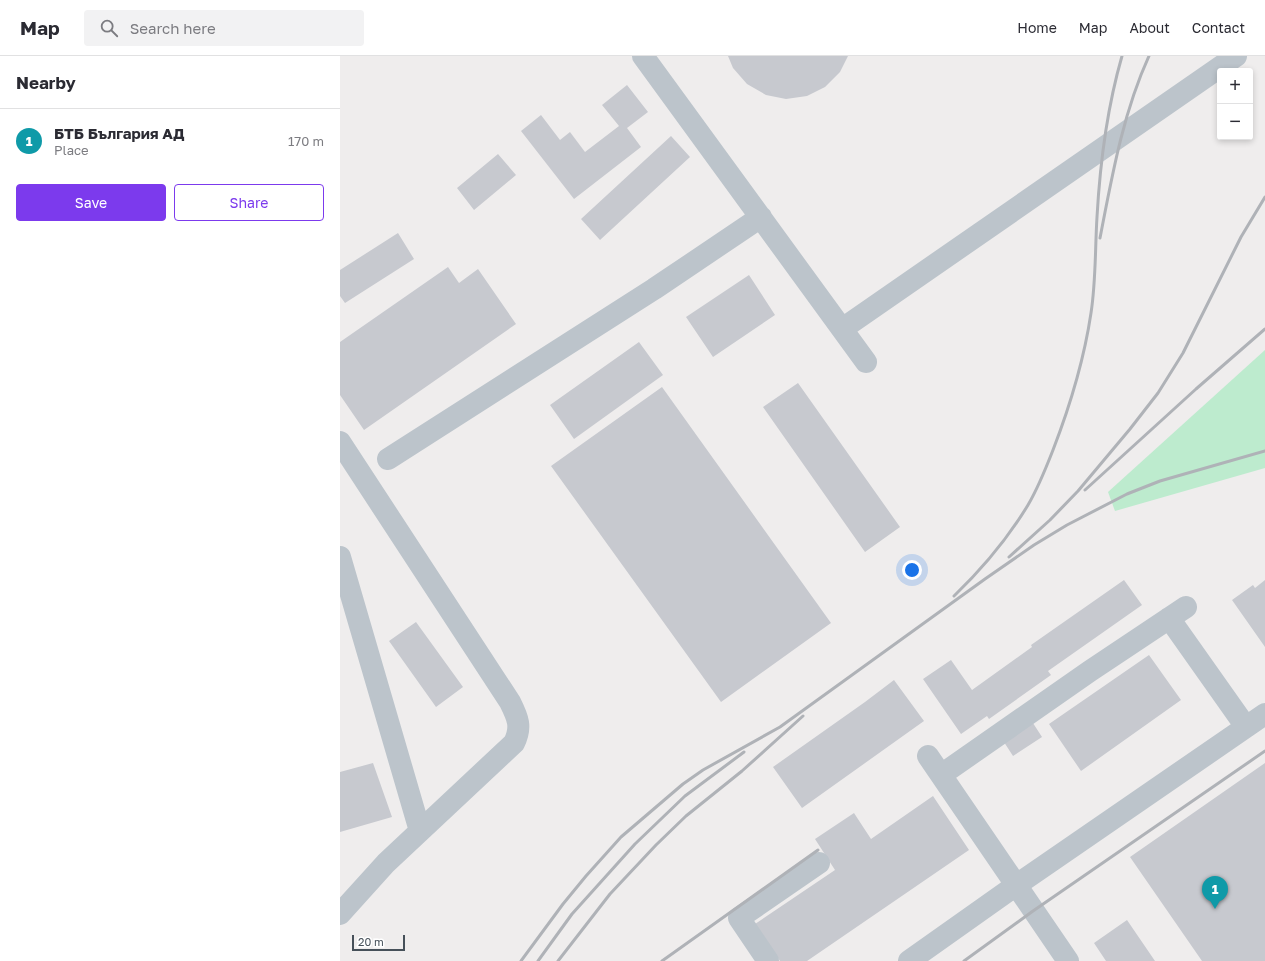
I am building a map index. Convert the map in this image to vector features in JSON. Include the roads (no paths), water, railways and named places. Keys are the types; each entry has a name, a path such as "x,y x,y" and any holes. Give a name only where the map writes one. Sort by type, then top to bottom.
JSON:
{"lane":[{"path":"643,56 866,362"},
{"path":"842,329 1236,56"},
{"path":"388,459 647,294 761,217"},
{"path":"340,442 510,702 519,725 518,735 514,743 386,863 340,914"},
{"path":"340,557 420,830"},
{"path":"941,775 1090,670 1177,612 1246,727"},
{"path":"909,961 1265,714"},
{"path":"928,756 1015,886 1068,961"},
{"path":"768,961 739,918 818,863"}],"railway":[{"path":"954,596 994,553 1028,505 1048,464 1071,400 1091,313 1094,289 1097,217 1102,156 1108,116 1122,56"},
{"path":"1100,238 1125,122 1149,56"},
{"path":"1009,557 1050,520 1078,491 1158,393 1183,353 1241,237 1265,197"},
{"path":"1085,490 1196,389 1265,329"},
{"path":"521,961 563,904 621,837 683,784 703,770 780,727 985,579 1034,545 1067,525 1127,494 1160,481 1265,451"},
{"path":"558,961 610,894 656,845 686,816 742,771 803,716"},
{"path":"964,961 1033,911 1265,751"},
{"path":"538,961 572,914 635,844 685,796 744,752"},
{"path":"662,961 818,850"}],"place":[{"name":"БТБ България АД","path":"1215,909"}]}
